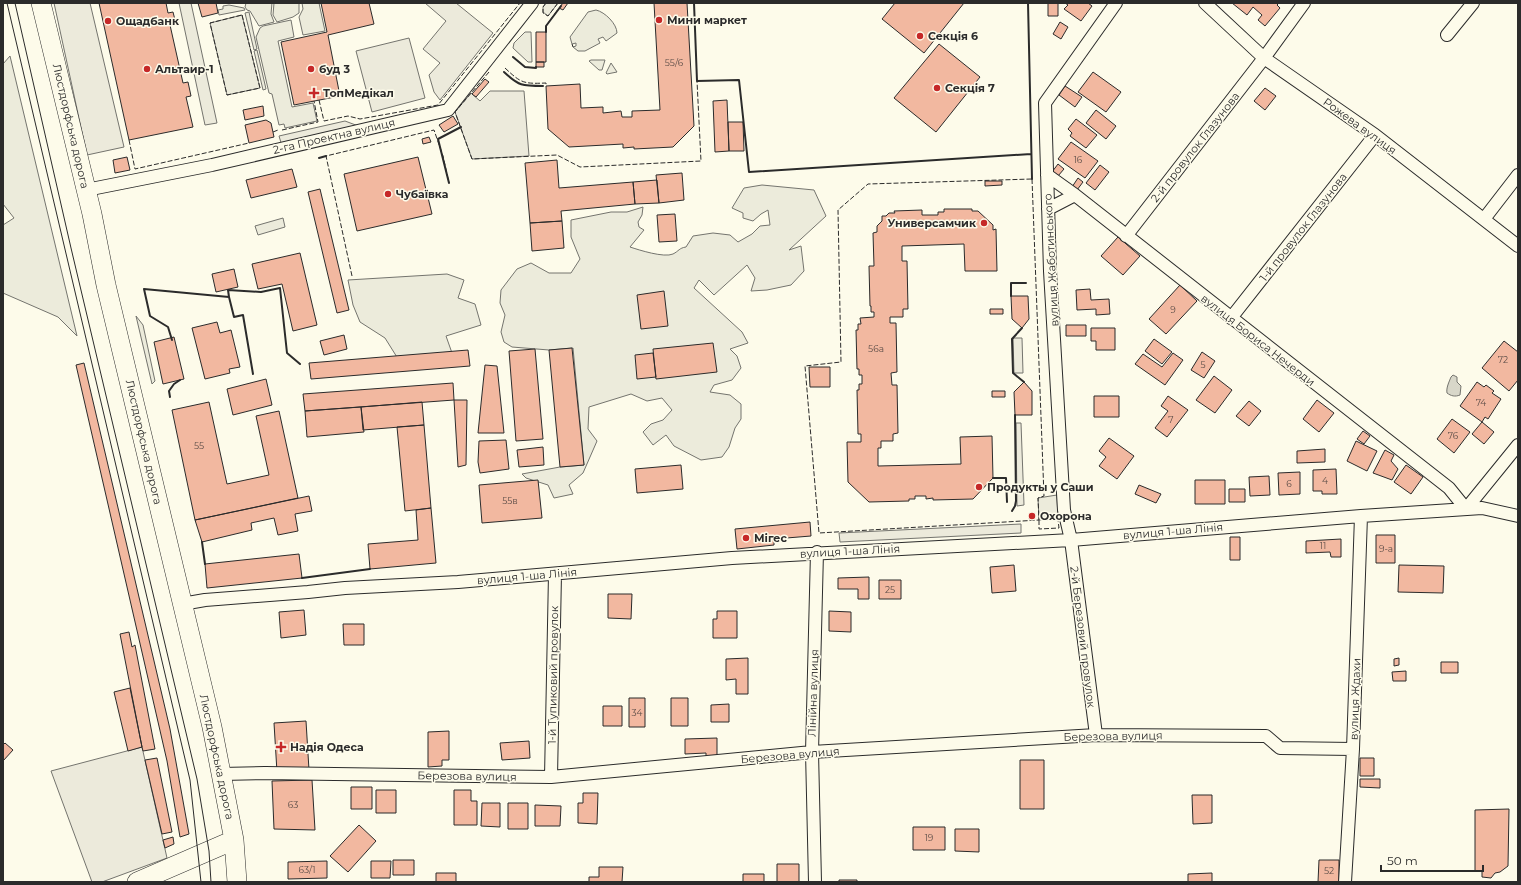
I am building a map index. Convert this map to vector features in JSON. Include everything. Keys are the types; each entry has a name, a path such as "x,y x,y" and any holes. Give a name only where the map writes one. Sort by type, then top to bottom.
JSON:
{"main road":[{"name":"Люстдорфська дорога","path":"41,3 86,190 106,285 212,727 234,840 237,882"},
{"path":"137,882 234,840"}],"street":[{"name":"2-га Проектна вулиця","path":"86,190 212,165 448,110 532,3"},
{"name":"вулиця Жаботинського","path":"1071,540 1064,510 1050,271 1045,103 1116,3"},
{"name":"Рожева вулиця","path":"1205,3 1264,58 1375,135 1484,218 1518,246"},
{"name":"2-й провулок Глазунова","path":"1126,236 1264,58 1304,3"},
{"path":"1447,35 1473,3"},
{"name":"1-й провулок Глазунова","path":"1231,318 1375,135"},
{"name":"вулиця Бориса Нечерди","path":"1047,175 1075,195 1449,488 1466,509"},
{"path":"1484,218 1518,175"},
{"path":"1048,209 1075,195"},
{"path":"1466,509 1518,445"},
{"name":"вулиця 1-ша Лінія","path":"182,604 205,600 345,588 458,582 732,558 818,552 1071,540 1361,516 1466,509 1482,508 1518,516"},
{"name":"вулиця Ждахи","path":"1345,882 1353,749 1361,516"},
{"name":"2-й Березовий провулок","path":"1071,540 1096,735"},
{"name":"Лінійна вулиця","path":"815,882 812,752 818,552"},
{"name":"1-й Тупиковий провулок","path":"551,777 555,574"},
{"name":"Березова вулиця","path":"222,774 265,773 551,777 812,752 1096,735 1266,736 1280,748 1353,749"}],"shaded area":[{"path":"54,3 90,3 124,147 87,155"},
{"path":"179,3 191,3 217,123 205,125"},
{"path":"246,3 272,3 271,14 274,22 259,26 250,11 245,7"},
{"path":"274,3 299,3 299,13 293,17 277,22 273,15"},
{"path":"302,3 319,3 325,31 303,35 299,17 303,9"},
{"path":"425,3 456,3 493,33 440,100 434,92 429,75 440,63 423,49 446,21"},
{"path":"546,3 558,3 548,16 543,12 543,7"},
{"path":"229,5 244,8 245,10 219,15 218,10 223,9 223,6"},
{"path":"596,10 603,13 610,19 615,26 617,33 606,41 603,37 598,39 600,43 585,51 578,51 573,47 576,46 576,43 572,44 570,37 588,12"},
{"path":"249,12 257,49 254,50 245,13"},
{"path":"242,15 260,88 227,95 210,23"},
{"path":"291,20 294,37 278,41 292,107 313,103 317,121 285,128 284,124 279,125 272,94 269,93 256,37 260,28 263,26"},
{"path":"525,32 531,32 532,62 528,62 513,48 514,43"},
{"path":"409,38 425,98 372,112 356,51"},
{"path":"257,50 266,89 263,90 254,51"},
{"path":"10,56 77,336 58,317 3,293 3,225 14,218 3,204 3,64"},
{"path":"605,60 602,70 599,70 589,61"},
{"path":"611,63 617,72 607,74 606,73"},
{"path":"490,91 524,91 529,156 472,159 455,112 471,93 480,101"},
{"path":"345,121 361,127 282,146 279,136"},
{"path":"762,185 814,190 826,216 789,250 801,246 804,271 791,285 767,290 751,291 755,278 747,265 714,295 699,280 694,288 742,332 748,343 730,349 737,356 741,368 732,380 714,385 710,392 730,395 741,404 741,419 735,428 729,447 722,457 701,460 674,446 666,435 653,445 643,432 651,424 663,420 672,410 662,398 647,401 631,394 589,407 588,429 597,441 583,473 569,485 573,494 554,498 548,485 526,478 522,474 560,467 584,465 573,348 549,350 512,347 504,342 501,332 505,315 500,303 501,290 517,269 531,263 549,273 571,273 580,259 571,237 571,220 611,212 627,212 643,207 642,215 638,222 639,227 644,230 630,247 652,253 669,255 686,247 693,236 713,233 730,235 738,242 752,234 760,226 770,225 768,210 753,221 743,218 743,213 732,208 744,188"},
{"path":"283,218 285,227 258,235 255,226"},
{"path":"447,274 464,280 458,298 475,304 481,325 446,336 452,353 400,362 385,338 360,322 353,305 348,280"},
{"path":"136,316 143,325 155,381 152,384"},
{"path":"1013,338 1022,338 1023,373 1014,373"},
{"path":"1453,375 1457,377 1457,382 1461,386 1460,395 1458,396 1453,396 1447,393 1448,385"},
{"path":"1016,423 1021,423 1024,505 1017,506"},
{"path":"1057,495 1058,520 1039,520 1038,498"},
{"path":"1021,524 1021,533 840,542 839,533"},
{"path":"142,747 167,858 102,882 92,882 51,771"}],"building":[{"name":"Альтаир-1","path":"99,3 166,3 168,13 173,12 176,24 170,25 183,83 188,82 191,96 186,97 193,127 129,140"},
{"path":"198,3 216,3 218,13 202,17"},
{"name":"буд 3","path":"321,3 369,3 374,24 328,35 340,96 294,105 281,42 327,32"},
{"path":"563,3 568,3 563,10 559,8"},
{"path":"654,3 687,3 694,126 673,147 634,149 634,147 623,148 623,144 569,147 548,129 546,86 580,84 581,108 603,107 603,113 621,111 622,117 632,117 632,111 660,110"},
{"name":"Секція 6","path":"895,3 964,3 924,53 882,19"},
{"path":"1048,3 1058,3 1058,16 1048,16"},
{"path":"1065,3 1088,3 1092,6 1081,21 1064,9 1068,5"},
{"path":"1232,3 1279,3 1277,5 1280,8 1265,26 1258,20 1262,15 1253,7 1247,15"},
{"path":"1060,22 1068,27 1061,39 1053,34"},
{"path":"536,32 546,32 546,62 536,62"},
{"name":"Секція 7","path":"939,44 980,77 936,132 894,98"},
{"path":"536,62 544,62 544,67 536,67"},
{"path":"1093,72 1121,92 1106,112 1078,92"},
{"path":"485,79 489,82 476,97 472,94"},
{"path":"1065,86 1082,97 1075,107 1059,95"},
{"path":"1265,88 1276,96 1265,110 1254,101"},
{"path":"727,100 729,151 715,152 713,101"},
{"path":"263,106 264,116 245,120 243,110"},
{"path":"1096,110 1116,126 1106,139 1086,123"},
{"path":"453,116 458,124 444,132 439,125"},
{"path":"1076,119 1097,135 1086,148 1070,136 1072,133 1068,129"},
{"path":"266,120 271,123 274,137 249,143 245,125"},
{"path":"728,122 743,122 744,151 729,151"},
{"path":"429,137 431,142 423,144 422,139"},
{"path":"1071,142 1098,161 1085,178 1058,159"},
{"path":"127,157 130,170 115,173 113,160"},
{"name":"Чубаївка","path":"418,157 432,214 357,231 344,174"},
{"path":"557,160 559,188 633,182 635,204 561,211 562,221 530,223 525,163"},
{"path":"1058,164 1064,169 1058,176 1052,172"},
{"path":"1100,165 1109,172 1095,190 1086,183"},
{"path":"292,169 297,187 251,198 246,180"},
{"path":"682,173 684,200 659,203 656,175"},
{"path":"1078,178 1083,182 1077,190 1072,187"},
{"path":"657,180 659,203 635,204 633,182"},
{"path":"985,181 1002,181 1002,185 985,186"},
{"path":"320,189 349,310 337,313 308,192"},
{"path":"944,209 972,209 972,211 978,211 993,225 993,230 996,229 997,271 965,271 964,244 902,246 902,261 907,261 908,309 903,309 903,317 890,317 890,323 896,323 897,372 891,373 892,385 897,385 898,433 893,434 893,441 881,441 881,448 878,448 878,466 961,464 960,437 992,436 993,478 973,499 933,500 933,498 926,499 926,496 915,496 915,499 909,499 909,501 869,502 848,482 847,442 861,442 861,434 858,434 857,390 859,390 859,384 862,384 862,375 859,375 859,369 857,369 856,330 858,330 858,324 861,324 860,318 874,317 874,312 871,312 870,306 869,266 874,266 873,233 877,232 877,226 882,221 882,216 886,216 889,213 895,213 894,211 922,210 922,215 938,215 938,212 944,212"},
{"path":"675,214 677,241 659,242 657,215"},
{"path":"562,221 564,248 532,251 530,223"},
{"path":"1118,237 1140,256 1123,275 1101,256"},
{"path":"300,253 317,325 293,331 282,284 258,289 252,264"},
{"path":"234,269 238,287 216,292 212,274"},
{"path":"1180,285 1197,301 1166,334 1149,319"},
{"path":"1090,289 1091,300 1109,299 1110,314 1096,315 1096,309 1077,310 1076,290"},
{"path":"664,291 668,326 641,329 637,295"},
{"path":"1011,296 1028,296 1029,319 1022,328 1012,319"},
{"path":"990,309 1003,309 1003,314 990,314"},
{"path":"217,322 220,333 231,330 240,367 229,369 230,373 205,379 192,328"},
{"path":"1066,325 1086,325 1086,336 1066,336"},
{"path":"1091,328 1115,328 1115,350 1096,350 1096,341 1091,341"},
{"path":"344,335 347,349 324,355 320,341"},
{"path":"174,337 184,379 163,384 154,342"},
{"path":"1154,339 1172,352 1162,364 1145,351"},
{"path":"1504,341 1518,352 1518,380 1509,391 1482,368"},
{"path":"713,343 717,372 656,379 653,349"},
{"path":"572,348 584,465 560,467 549,350"},
{"path":"535,349 543,439 516,441 509,351"},
{"path":"468,350 470,366 311,379 309,363"},
{"path":"1202,352 1215,361 1204,378 1191,370"},
{"path":"653,353 656,377 637,379 635,355"},
{"path":"1173,353 1183,360 1165,385 1135,364 1143,354 1162,367"},
{"path":"84,363 170,729 189,834 180,837 167,761 76,365"},
{"path":"485,365 497,366 504,433 478,433"},
{"path":"809,367 830,367 830,387 810,387"},
{"path":"1214,376 1232,390 1215,413 1196,400"},
{"path":"266,379 272,405 233,415 227,389"},
{"path":"1024,382 1032,391 1032,415 1015,415 1014,392"},
{"path":"1477,382 1484,387 1486,385 1494,391 1492,393 1501,399 1488,419 1485,417 1482,422 1460,406"},
{"path":"453,383 454,400 305,411 303,394"},
{"path":"992,391 1005,391 1005,397 992,397"},
{"path":"1094,396 1119,396 1119,417 1094,417"},
{"path":"1168,396 1188,410 1167,437 1155,428 1168,411 1161,406"},
{"path":"454,400 467,400 466,465 458,467"},
{"path":"1317,400 1334,413 1319,432 1303,419"},
{"path":"1249,401 1261,411 1249,426 1236,416"},
{"path":"209,402 227,484 269,475 256,416 279,411 298,498 195,520 172,410"},
{"path":"422,402 424,425 363,430 361,407"},
{"path":"361,407 364,432 307,437 305,411"},
{"path":"1452,419 1470,432 1454,453 1437,439"},
{"path":"1482,422 1494,432 1484,444 1472,434"},
{"path":"424,425 431,508 405,511 397,427"},
{"path":"1363,431 1370,436 1364,444 1357,439"},
{"path":"1109,438 1134,456 1117,479 1099,466 1106,457 1099,451"},
{"path":"506,440 509,469 480,473 478,462 479,441"},
{"path":"1356,441 1377,451 1367,471 1347,461"},
{"path":"543,447 544,465 519,467 517,450"},
{"path":"1325,449 1325,462 1297,463 1297,451"},
{"path":"1385,450 1394,455 1391,461 1398,469 1392,480 1373,473"},
{"path":"681,465 683,489 637,493 635,469"},
{"path":"1406,465 1423,477 1411,494 1394,482"},
{"path":"1336,469 1337,494 1322,494 1322,491 1313,491 1313,470"},
{"path":"1300,472 1300,494 1279,495 1278,473"},
{"path":"1269,476 1270,495 1250,496 1249,477"},
{"path":"538,480 542,518 482,523 479,485"},
{"path":"1195,480 1225,480 1225,504 1195,504"},
{"path":"1139,485 1161,494 1156,503 1135,494"},
{"path":"1229,489 1245,489 1245,502 1229,502"},
{"path":"309,496 312,511 295,514 298,531 278,535 274,518 251,523 252,530 202,542 195,520"},
{"path":"431,508 436,563 370,569 368,544 418,540 416,510"},
{"name":"Охорона","path":"1029,514 1034,514 1034,518 1029,519"},
{"path":"810,522 811,536 774,539 774,545 737,549 735,529"},
{"path":"1376,535 1395,535 1395,563 1376,563"},
{"path":"1230,537 1240,537 1240,560 1230,560"},
{"path":"1341,539 1341,557 1331,557 1330,552 1306,553 1306,541"},
{"path":"299,554 302,578 207,588 205,564"},
{"path":"1014,565 1016,591 992,593 990,567"},
{"path":"1399,565 1444,566 1443,593 1398,592"},
{"path":"869,577 869,599 858,599 858,589 838,589 838,578"},
{"path":"879,580 901,580 901,599 879,599"},
{"path":"608,594 632,594 631,619 608,618"},
{"path":"304,610 306,635 281,638 279,612"},
{"path":"717,611 737,611 737,638 713,638 713,619 717,619"},
{"path":"829,611 851,612 851,632 829,631"},
{"path":"343,624 364,624 364,645 344,645"},
{"path":"129,632 132,647 135,645 155,749 143,751 142,747 120,634"},
{"path":"748,658 748,694 736,694 736,679 726,680 726,659"},
{"path":"1399,658 1399,665 1394,666 1394,659"},
{"path":"1441,662 1458,662 1458,673 1441,673"},
{"path":"1406,671 1406,681 1393,681 1392,672"},
{"path":"130,688 142,747 128,751 114,692"},
{"path":"629,698 645,698 645,727 629,727"},
{"path":"671,698 688,698 688,726 671,726"},
{"path":"729,704 729,722 711,722 711,705"},
{"path":"603,706 622,706 622,726 603,726"},
{"path":"306,721 309,770 277,772 274,723"},
{"path":"449,731 449,760 442,760 442,766 428,767 428,732"},
{"path":"717,738 717,758 706,758 706,753 685,754 685,739"},
{"path":"529,741 530,758 502,760 500,743"},
{"path":"5,743 13,750 3,761 3,745"},
{"path":"157,758 172,832 162,834 145,760"},
{"path":"1360,758 1374,758 1374,776 1360,776"},
{"path":"1020,760 1044,760 1044,809 1020,809"},
{"path":"1360,779 1380,779 1380,788 1360,787"},
{"path":"312,780 315,830 274,829 272,781"},
{"path":"351,787 372,787 372,809 351,809"},
{"path":"376,790 396,790 396,813 376,813"},
{"path":"454,790 471,790 471,801 477,801 477,825 454,825"},
{"path":"583,793 598,793 597,824 578,823 578,803 583,803"},
{"path":"1192,795 1212,795 1212,823 1193,824"},
{"path":"482,803 500,803 500,827 481,826"},
{"path":"508,803 528,803 528,829 508,829"},
{"path":"535,805 561,806 560,826 535,826"},
{"path":"1509,809 1508,866 1500,872 1495,873 1491,878 1482,877 1482,871 1475,871 1475,810"},
{"path":"359,825 376,841 348,872 330,856"},
{"path":"913,827 945,827 945,850 913,850"},
{"path":"955,829 979,829 979,852 955,851"},
{"path":"173,837 174,844 165,848 163,840"},
{"path":"393,860 414,860 414,875 393,875"},
{"path":"1319,860 1339,860 1339,882 1318,882"},
{"path":"327,861 327,878 288,879 288,862"},
{"path":"371,861 391,861 390,878 371,878"},
{"path":"777,864 799,864 799,882 777,882"},
{"path":"599,867 623,867 622,882 589,882 589,877 599,877"},
{"path":"436,873 456,873 456,882 436,882"},
{"path":"1212,873 1212,882 1188,882 1188,874"},
{"path":"743,874 764,874 764,882 743,882"},
{"path":"839,880 857,880 857,882 839,882"}],"tram line":[{"path":"7,3 190,780 201,882"},
{"path":"15,3 71,248 197,779 209,851 211,882"}],"fence":[{"path":"319,100 324,121 348,116 360,119 438,105 520,3"},
{"path":"546,3 543,7 543,13 548,16 558,3"},
{"path":"546,32 546,26 559,8"},
{"path":"242,15 260,88 227,95 210,23 242,15"},
{"path":"505,68 523,82 546,83 546,86"},
{"path":"489,72 455,112 472,159 557,155 580,167 701,161 697,81"},
{"path":"282,130 318,122 314,101"},
{"path":"273,132 278,130"},
{"path":"352,276 326,156 434,130 443,156 449,183"},
{"path":"129,140 135,169 249,143"},
{"path":"1032,179 1044,496 1038,498 1039,520 819,533 805,366 841,362 838,210 868,184 1032,179"},
{"path":"1039,520 1039,529 1059,528 1058,520"}],"wall":[{"path":"694,3 697,81 739,80 749,172 1031,154"},
{"path":"1028,3 1032,179"},
{"path":"546,32 546,26 561,6"},
{"path":"513,57 525,67 536,67"},
{"path":"504,72 517,83 530,86 543,86"},
{"path":"449,183 438,139 461,127"},
{"path":"319,158 326,156"},
{"path":"1011,296 1011,283 1026,283"},
{"path":"229,297 228,290 261,292 280,288 287,353 300,364"},
{"path":"172,340 168,327 150,316 144,289 229,297 234,317 243,315 253,374"},
{"path":"1022,328 1012,339 1013,373 1024,382"},
{"path":"170,397 169,391 174,384 180,380"},
{"path":"1012,511 1016,501 1015,415"},
{"path":"993,478 1006,478 1007,502"},
{"path":"202,542 205,564"},
{"path":"302,578 370,569"}],"place":[{"name":"Мини маркет","path":"659,20"},
{"name":"Ощадбанк","path":"108,21"},
{"name":"Секція 6","path":"920,36"},
{"name":"Альтаир-1","path":"147,69"},
{"name":"буд 3","path":"311,69"},
{"name":"Секція 7","path":"937,88"},
{"name":"ТопМедікал","path":"314,93"},
{"name":"Чубаївка","path":"388,194"},
{"name":"Универсамчик","path":"984,223"},
{"name":"Продукты у Саши","path":"979,487"},
{"name":"Охорона","path":"1032,516"},
{"name":"Мігес","path":"746,538"},
{"name":"Надія Одеса","path":"281,747"}]}
